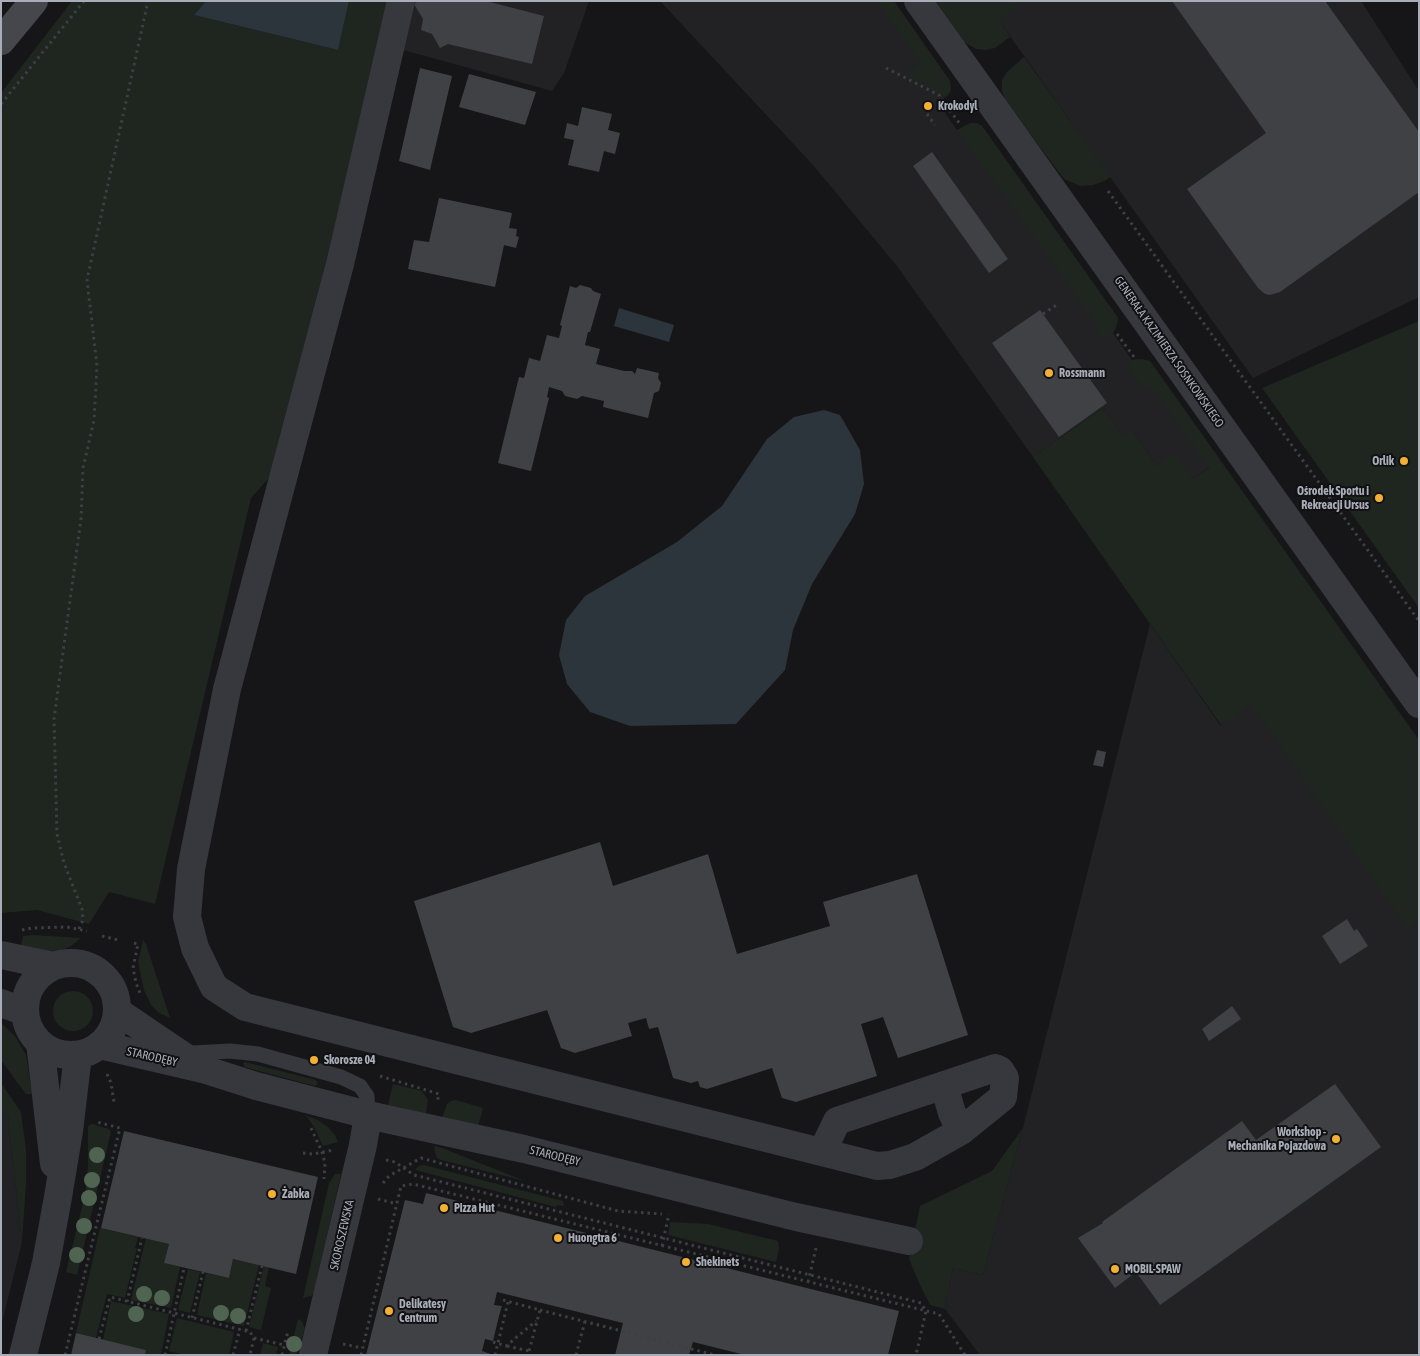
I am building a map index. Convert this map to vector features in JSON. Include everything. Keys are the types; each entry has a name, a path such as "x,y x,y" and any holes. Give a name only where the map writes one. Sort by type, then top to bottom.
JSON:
{"main road":[{"path":"1,41 34,1"}],"street":[{"path":"401,1 340,264 228,689 191,870 187,917 195,948 214,987 245,1007 877,1166 890,1165 915,1157 961,1131 1004,1097 1005,1078 1000,1070 994,1068 836,1121 822,1152"},
{"name":"GENERAŁA KAZIMIERZA SOSNKOWSKIEGO","path":"918,1 1419,704"},
{"path":"1,954 53,966"},
{"path":"23,1355 46,1263 69,1131 89,1050 112,1030 118,1011 114,992 105,977 89,966 71,962 53,966 40,974 31,985 26,998 13,1008 40,1044 58,1053 89,1050"},
{"name":"STARODĘBY","path":"118,1011 203,1069"},
{"path":"40,1044 58,1197"},
{"name":"STARODĘBY","path":"89,1050 203,1069 368,1115 524,1149 796,1217 908,1241"},
{"path":"944,1085 952,1113 961,1131"},
{"name":"SKOROSZEWSKA","path":"313,1355 363,1145 368,1115"}],"lane":[{"path":"177,1051 193,1053 230,1051 258,1054 341,1077 360,1086 367,1096 368,1115"}],"path":[{"path":"1,104 84,1"},
{"path":"79,929 83,920 82,909 64,863 57,834 54,720 80,519 84,468 94,420 97,366 87,280 148,1"},
{"path":"886,68 939,96 960,124"},
{"path":"927,114 935,125"},
{"path":"1108,191 1419,622"},
{"path":"1043,314 1058,304"},
{"path":"1117,334 1134,357"},
{"path":"18,931 32,928 67,928 87,931"},
{"path":"102,936 118,940"},
{"path":"65,1355 120,1128 92,1120"},
{"path":"320,1146 325,1163 323,1187"},
{"path":"303,1153 340,1150"},
{"path":"389,1176 405,1169 421,1158 618,1211 677,1215"},
{"path":"381,1160 395,1162 414,1175 921,1303 926,1311 916,1355"},
{"path":"361,1355 402,1186 413,1184 940,1314 965,1355"},
{"path":"382,1200 397,1204"},
{"path":"662,1246 668,1214"},
{"path":"128,1302 142,1238"},
{"path":"808,1245 816,1247 808,1282"},
{"path":"246,1330 262,1266"},
{"path":"165,1355 184,1268"},
{"path":"192,1318 203,1272"},
{"path":"99,1339 110,1297 246,1330 253,1334 254,1338 250,1355"},
{"path":"503,1300 715,1355"},
{"path":"495,1355 508,1302"},
{"path":"493,1342 528,1353 540,1310"},
{"path":"506,1346 537,1320"},
{"path":"576,1355 585,1322"},
{"path":"282,1355 290,1326"},
{"path":"233,1355 240,1329"},
{"path":"254,1338 284,1345"},
{"path":"340,1343 362,1348"}],"shaded area":[{"path":"72,1 206,1 194,15 338,50 349,1 388,1 277,469 251,498 155,904 109,892 89,924 37,910 1,913 1,93"},
{"path":"206,1 349,1 338,50 194,15"},
{"path":"388,1 589,1 564,73 552,91 378,43"},
{"path":"660,1 894,1 950,81 951,90 949,94 938,103 957,130 970,123 977,123 982,126 1118,318 1113,333 1132,360 1150,361 1220,460 1193,479 1157,466 1132,430 1123,437 1103,408 1033,457 897,266 813,165"},
{"path":"877,1 894,1 950,81 951,90 946,97 907,74 921,63"},
{"path":"935,1 1024,1 999,20 1010,37 995,48 985,50 976,49 964,42"},
{"path":"985,1 1361,1 1419,91 1419,297 1253,378"},
{"path":"1024,57 1111,177 1093,185 1080,186 1064,179 1005,101 1002,91 1002,80 1007,72"},
{"path":"970,123 977,123 982,126 1118,318 1116,328 1105,339 1097,333 1094,320 957,130"},
{"path":"619,308 674,325 669,342 614,326"},
{"name":"Ośrodek Sportu i Rekreacji Ursus","path":"1419,321 1419,608 1262,388"},
{"path":"1132,360 1150,361 1419,740 1419,921 1407,928 1251,704 1221,725 1033,457 1103,408 1123,436 1132,430 1157,466 1174,453 1193,479 1209,468 1157,394 1141,384 1127,366"},
{"path":"824,410 840,415 860,450 864,484 855,514 812,584 793,630 785,670 736,724 630,726 590,712 567,684 559,655 566,620 585,596 677,542 722,506 767,439 794,417"},
{"path":"1150,624 1220,725 1251,703 1407,927 1419,921 1419,1355 980,1355 945,1309 953,1268 983,1275 1023,1128"},
{"path":"23,936 81,938 71,946 57,952 39,953 21,946"},
{"path":"143,940 146,944 170,1018 159,1013 151,1005 144,990 138,962"},
{"path":"73,991 87,997 93,1011 87,1025 73,1031 59,1025 53,1011 59,997"},
{"path":"1,1023 15,1036 26,1055 32,1094 26,1094 1,1060"},
{"path":"243,1063 316,1080 318,1084 315,1086 244,1067"},
{"path":"1,1083 21,1112 26,1150 26,1185 22,1242 8,1117 1,1111"},
{"path":"393,1084 422,1091 428,1100 426,1114 388,1105"},
{"path":"456,1100 483,1108 478,1127 442,1118 447,1104"},
{"path":"1,1111 8,1116 22,1242 1,1327"},
{"path":"304,1115 318,1120 328,1127 338,1142 323,1146 314,1127"},
{"path":"92,1124 109,1129 111,1132 77,1275 66,1272 85,1195 88,1166 88,1126"},
{"path":"1023,1128 983,1275 953,1268 945,1309 930,1305 909,1259 920,1206 992,1171"},
{"path":"434,1146 525,1181 441,1160 437,1158"},
{"path":"424,1165 563,1201 564,1206 557,1205 556,1207 415,1170 419,1166"},
{"path":"335,1174 341,1174 314,1293 303,1298 329,1183"},
{"path":"670,1222 708,1224 778,1241 779,1249 776,1262 668,1235"},
{"path":"100,1228 138,1237 125,1298 107,1294 96,1338 76,1333"},
{"path":"146,1238 169,1244 164,1263 180,1267 171,1308 131,1300"},
{"path":"233,1259 259,1265 244,1326 197,1315 206,1273 229,1278"},
{"path":"264,1266 269,1267 265,1286 271,1288 261,1330 249,1327"},
{"path":"188,1269 200,1272 190,1313 178,1310"},
{"path":"111,1301 169,1314 161,1355 145,1355 146,1350 103,1340"},
{"path":"177,1318 234,1332 229,1355 184,1355 169,1351"},
{"path":"298,1319 302,1321 305,1329 296,1355 289,1355"},
{"path":"263,1343 278,1347 276,1355 260,1355"}],"building":[{"path":"418,1 486,1 544,16 532,64 448,44 440,48 432,34 421,30 423,19 414,4"},
{"path":"1172,1 1325,1 1419,132 1419,192 1280,292 1270,295 1265,294 1258,288 1187,189 1266,133"},
{"path":"420,68 452,76 430,170 399,161"},
{"path":"469,74 536,92 525,125 459,107"},
{"path":"582,107 612,114 608,130 620,133 615,154 604,151 599,172 568,165 574,140 564,138 567,123 578,126"},
{"path":"932,152 1008,259 989,273 913,166"},
{"path":"439,198 512,213 509,228 517,229 516,236 519,237 516,248 504,245 495,287 408,269 414,240 429,242"},
{"path":"580,285 591,288 593,291 601,294 585,345 600,349 596,364 624,371 632,371 635,374 637,368 659,373 658,378 661,383 659,391 654,393 648,418 603,407 604,401 582,396 577,399 565,396 562,391 549,387 547,397 549,398 531,471 498,463 519,377 524,378 529,358 540,361 547,335 559,338 562,326 560,325 570,286 576,288"},
{"name":"Rossmann","path":"1040,310 1107,403 1059,437 992,343"},
{"path":"1097,750 1106,752 1103,767 1093,765"},
{"path":"600,842 613,886 708,854 737,954 830,926 823,902 917,874 968,1035 898,1058 883,1017 861,1024 877,1076 796,1102 782,1098 772,1068 707,1089 700,1087 698,1081 691,1083 673,1078 658,1027 649,1029 646,1018 628,1023 632,1036 575,1053 561,1048 547,1010 471,1033 453,1027 414,901"},
{"path":"1347,919 1354,931 1357,929 1368,946 1340,964 1322,936"},
{"path":"1232,1006 1241,1019 1209,1041 1202,1029"},
{"path":"1335,1084 1381,1147 1160,1305 1136,1272 1115,1288 1078,1238 1103,1223 1242,1121 1256,1140"},
{"path":"124,1131 318,1177 296,1274 233,1259 229,1278 164,1263 169,1244 101,1228"},
{"path":"426,1193 899,1311 888,1355 745,1355 693,1342 689,1355 615,1355 623,1323 497,1292 494,1305 502,1306 493,1341 485,1339 482,1351 493,1355 366,1355 405,1200 423,1204"},
{"path":"76,1333 146,1350 145,1355 71,1355"}],"place":[{"name":"Krokodyl","path":"928,106"},
{"name":"Rossmann","path":"1049,373"},
{"name":"Orlik","path":"1404,461"},
{"name":"Ośrodek Sportu i Rekreacji Ursus","path":"1379,498"},
{"name":"Skorosze 04","path":"314,1060"},
{"name":"Workshop - Mechanika Pojazdowa","path":"1336,1139"},
{"name":"Żabka","path":"272,1194"},
{"name":"Pizza Hut","path":"444,1208"},
{"name":"Huongtra 6","path":"558,1238"},
{"name":"Shekinets","path":"686,1262"},
{"name":"MOBIL-SPAW","path":"1115,1269"},
{"name":"Delikatesy Centrum","path":"389,1311"}]}
